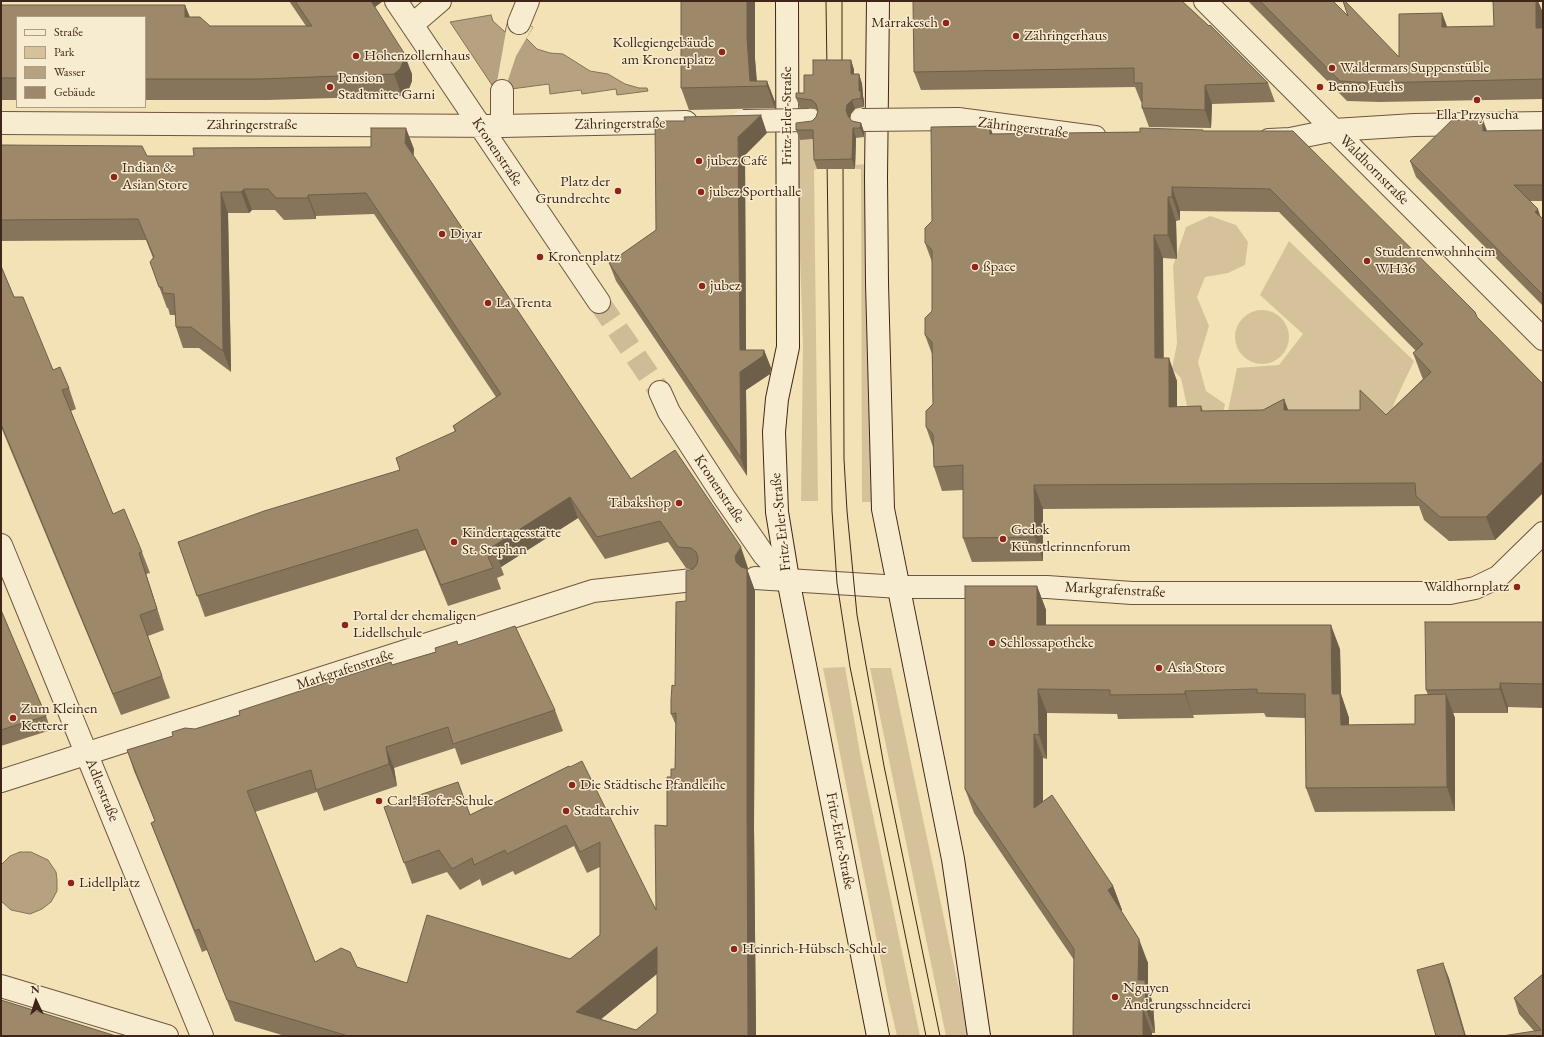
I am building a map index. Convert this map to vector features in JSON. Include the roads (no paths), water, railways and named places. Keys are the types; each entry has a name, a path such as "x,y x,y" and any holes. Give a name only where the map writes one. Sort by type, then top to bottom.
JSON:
{"street":[{"name":"Kronenstraße","path":"396,1 599,302"},
{"path":"412,25 440,1"},
{"path":"519,23 528,1"},
{"name":"Fritz-Erler-Straße","path":"787,1 788,347 777,399 774,432 777,512 788,579 878,1036"},
{"path":"878,1 876,185 881,466 884,510 953,859 979,1036"},
{"name":"Waldhornstraße","path":"1205,1 1543,339"},
{"path":"502,91 502,126"},
{"name":"Zähringerstraße","path":"862,120 958,119 1117,139"},
{"name":"Zähringerstraße","path":"1,123 502,126 809,120"},
{"path":"1251,140 1290,139 1334,130 1414,125 1543,123"},
{"name":"Kronenstraße","path":"660,392 669,412 724,497 764,555 788,579"},
{"name":"Markgrafenstraße","path":"755,578 900,587 1047,587 1132,593 1450,593 1475,588 1498,577 1543,533"},
{"name":"Adlerstraße","path":"1,545 202,1036"},
{"name":"Markgrafenstraße","path":"1,780 593,591 693,580"},
{"path":"1,986 167,1036"}],"water":[{"path":"491,15 493,21 505,32 508,20 533,27 526,38 537,49 550,53 563,54 590,71 608,74 625,84 639,88 647,88 648,91 617,95 616,89 582,94 581,90 550,94 549,84 496,91 450,22"},
{"path":"20,852 31,852 48,860 56,872 57,891 51,902 42,909 30,914 11,910 1,901 1,865 10,856"}],"tunnel":[{"path":"599,302 660,392"}],"tram line":[{"path":"826,1 827,71"},
{"path":"842,1 842,71"},
{"path":"827,159 832,511 837,583 850,667 926,1036"},
{"path":"843,159 844,459 847,511 857,615 884,766 940,1036"}],"place":[{"name":"Marrakesch","path":"946,23"},
{"name":"Zähringerhaus","path":"1016,36"},
{"name":"Kollegiengebäude am Kronenplatz","path":"722,52"},
{"name":"Hohenzollernhaus","path":"356,56"},
{"name":"Waldermars Suppenstüble","path":"1332,68"},
{"name":"Pension Stadtmitte Garni","path":"330,87"},
{"name":"Benno Fuchs","path":"1320,87"},
{"name":"Ella Przysucha","path":"1477,100"},
{"name":"jubez Café","path":"699,161"},
{"name":"Indian & Asian Store","path":"114,177"},
{"name":"Platz der Grundrechte","path":"618,191"},
{"name":"jubez Sporthalle","path":"701,192"},
{"name":"Diyar","path":"442,234"},
{"name":"Kronenplatz","path":"540,257"},
{"name":"Studentenwohnheim WH36","path":"1367,261"},
{"name":"ßpace","path":"975,267"},
{"name":"jubez","path":"702,286"},
{"name":"La Trenta","path":"488,303"},
{"name":"Tabakshop","path":"679,503"},
{"name":"Gedok Künstlerinnenforum","path":"1003,539"},
{"name":"Kindertagesstätte St. Stephan","path":"454,542"},
{"name":"Waldhornplatz","path":"1517,587"},
{"name":"Portal der ehemaligen Lidellschule","path":"345,625"},
{"name":"Schlossapotheke","path":"992,643"},
{"name":"Asia Store","path":"1159,668"},
{"name":"Zum Kleinen Ketterer","path":"13,718"},
{"name":"Die Städtische Pfandleihe","path":"572,785"},
{"name":"Carl-Hofer-Schule","path":"379,801"},
{"name":"Stadtarchiv","path":"566,811"},
{"name":"Lidellplatz","path":"71,883"},
{"name":"Heinrich-Hübsch-Schule","path":"734,949"},
{"name":"Nguyen Änderungsschneiderei","path":"1115,997"}]}
